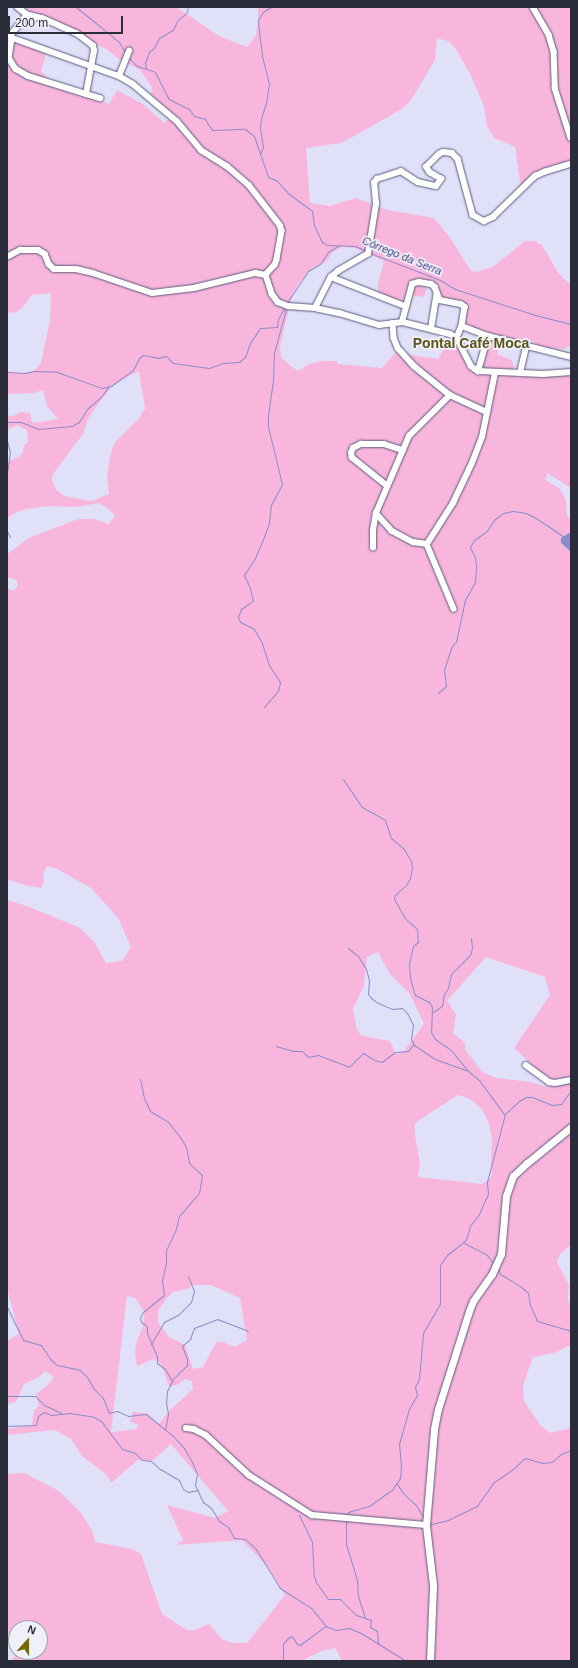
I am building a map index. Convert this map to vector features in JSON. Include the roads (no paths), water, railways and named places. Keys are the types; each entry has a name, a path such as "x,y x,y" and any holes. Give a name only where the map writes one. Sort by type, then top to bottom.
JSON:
{"main road":[{"path":"430,1661 433,1585 426,1525 434,1429 438,1409 469,1311 475,1298 492,1274 501,1254 508,1188 513,1176 571,1127"}],"street":[{"path":"17,7 26,15 43,19 77,34 94,48 86,94"},
{"path":"533,7 550,35 554,51 555,88 571,138"},
{"path":"26,15 9,39 9,58 16,69 28,76 100,98"},
{"path":"9,39 119,76 154,101 177,121 201,150 227,166 249,185 280,225 282,231 275,266 266,275"},
{"path":"119,76 129,51"},
{"path":"315,308 331,277 338,270 368,253 376,204 374,183 384,176 401,171 418,182 436,186 441,179 430,172 426,167 439,154 443,152 452,153 458,159 473,215 484,221 493,217 535,176 571,164"},
{"path":"7,257 20,250 38,250 45,254 48,264 54,269 76,269 93,273 152,293 194,288 255,273 266,275"},
{"path":"266,275 272,294 278,302 288,306 315,308 379,325 402,322 450,334 457,338 471,366 478,371 495,373 571,372"},
{"path":"331,277 405,306"},
{"path":"402,322 411,286 414,283 431,284 435,287 441,300 461,304 465,307 462,326 457,338"},
{"path":"431,329 437,293"},
{"path":"393,323 394,338 398,348 414,366 450,395 487,412"},
{"path":"462,326 488,336 571,357"},
{"path":"478,371 488,336"},
{"path":"520,373 526,346"},
{"path":"427,544 453,503 482,438 495,373"},
{"path":"373,548 373,530 376,513 409,436 450,395"},
{"path":"387,486 352,458 351,453 353,448 361,444 384,444 403,450"},
{"path":"376,513 392,531 413,542 427,544"},
{"path":"427,544 454,609"},
{"path":"526,1065 549,1082 555,1083 571,1080"},
{"path":"186,1428 194,1429 206,1435 249,1476 312,1515 426,1525"}],"water":[{"path":"571,532 571,552 561,543 561,538"}],"waterway":[{"name":"Córrego da Serra","path":"76,7 119,42 126,54"},
{"path":"146,68 145,63 149,52 154,48 159,38 173,30 177,21 187,12 188,7"},
{"path":"260,154 263,147 260,128 261,119 266,103 269,84 262,55 258,20 263,12 271,7"},
{"path":"288,7 293,7"},
{"name":"Córrego da Serra","path":"129,58 137,66 155,72 169,99 189,109 194,116 205,119 212,130 245,129 254,136 268,177 276,180 289,194 312,211 314,225 322,242 327,245 355,246 366,251"},
{"path":"286,304 308,271 320,264 328,252 339,245"},
{"name":"Córrego da Serra","path":"370,253 440,280 455,289 535,315 571,324"},
{"path":"7,372 57,372 102,388 111,386 133,370 139,358 143,355 158,358 166,356 173,363 209,368 223,363 239,362 245,357 250,343 260,328 277,327 278,319 285,307"},
{"path":"264,707 278,691 280,682 269,665 262,643 254,629 240,622 238,617 241,609 253,601 250,588 244,575 255,558 264,537 269,523 271,505 282,484 268,427 268,416 273,381 274,353 286,309"},
{"path":"7,422 21,422 38,429 72,426 79,422 87,409 102,396 108,387"},
{"path":"7,441 10,452 7,473"},
{"path":"438,693 446,686 444,670 452,646 456,642 465,600 475,582 475,557 470,547 474,540 487,531 494,520 503,513 513,511 526,513 536,518 564,537"},
{"path":"7,531 10,537"},
{"path":"343,779 362,807 385,820 391,838 403,848 411,861 412,867 410,878 406,885 395,895 394,899 405,918 417,929 418,942 413,946 409,964 410,978 415,995 429,1002 432,1007 431,1032 435,1039 451,1050 467,1070 479,1080 504,1114"},
{"path":"433,1012 442,1006 444,994 448,988 451,974 470,955 472,948 471,938"},
{"path":"348,948 358,956 366,969 369,980 368,994 371,998 392,1009 402,1008 407,1013 413,1025 411,1039 414,1045 435,1059 466,1070"},
{"path":"276,1046 293,1051 302,1051 308,1057 318,1055 349,1067 363,1053 374,1060 382,1062 395,1052 408,1051 413,1045"},
{"path":"140,1079 144,1098 150,1111 168,1122 186,1147 189,1163 202,1175 199,1193 179,1216 176,1229 166,1250 166,1263 162,1281 164,1295 143,1312 140,1318 141,1322 147,1326 147,1333 157,1357 157,1363 165,1369 172,1381"},
{"path":"346,1516 348,1512 369,1506 392,1490 400,1478 401,1466 399,1444 409,1409 417,1395 415,1387 419,1379 423,1333 440,1304 440,1265 447,1255 466,1240 470,1226 479,1214 488,1194 487,1182 505,1114 519,1101 526,1097 532,1097 552,1105 561,1104 571,1090"},
{"path":"464,1243 486,1254 493,1263"},
{"path":"498,1268 500,1274 520,1286 528,1293 530,1305 537,1321 571,1331"},
{"path":"151,1344 164,1322 178,1315 191,1302 194,1291 188,1276"},
{"path":"7,1307 23,1340 41,1345 51,1360 57,1365 80,1370 87,1377 94,1389 103,1398 109,1413 117,1411 128,1416 146,1414 172,1435 184,1448 192,1462 197,1474 195,1485 203,1502 211,1508 219,1521 228,1527 234,1538 245,1539 256,1549 280,1588 312,1609 326,1626"},
{"path":"165,1430 168,1414 166,1403 167,1391 173,1379 187,1365 187,1359 182,1346 190,1339 194,1328 217,1319 248,1331"},
{"path":"7,1396 35,1396 44,1405 61,1413"},
{"path":"7,1426 36,1425 38,1416 44,1412 51,1415 70,1413 94,1417 101,1421 122,1449 135,1453 142,1460 151,1461 160,1469 179,1480 183,1489 188,1492 198,1490"},
{"path":"429,1522 431,1524 448,1520 477,1506 494,1482 512,1470 525,1458 542,1463 552,1462 561,1454 571,1450"},
{"path":"397,1484 403,1493 416,1505 423,1517"},
{"path":"299,1515 312,1542 314,1576 316,1582 328,1599 340,1599 356,1615 371,1620 370,1627 377,1631 378,1643"},
{"path":"346,1520 346,1544 357,1579 358,1596 365,1618"},
{"path":"280,1661 283,1660 283,1644 288,1638 292,1636 297,1644 300,1645 325,1626 336,1630 349,1628 361,1633 406,1661"}],"district":[{"name":"Pontal Café Moca","path":"471,343"}]}
